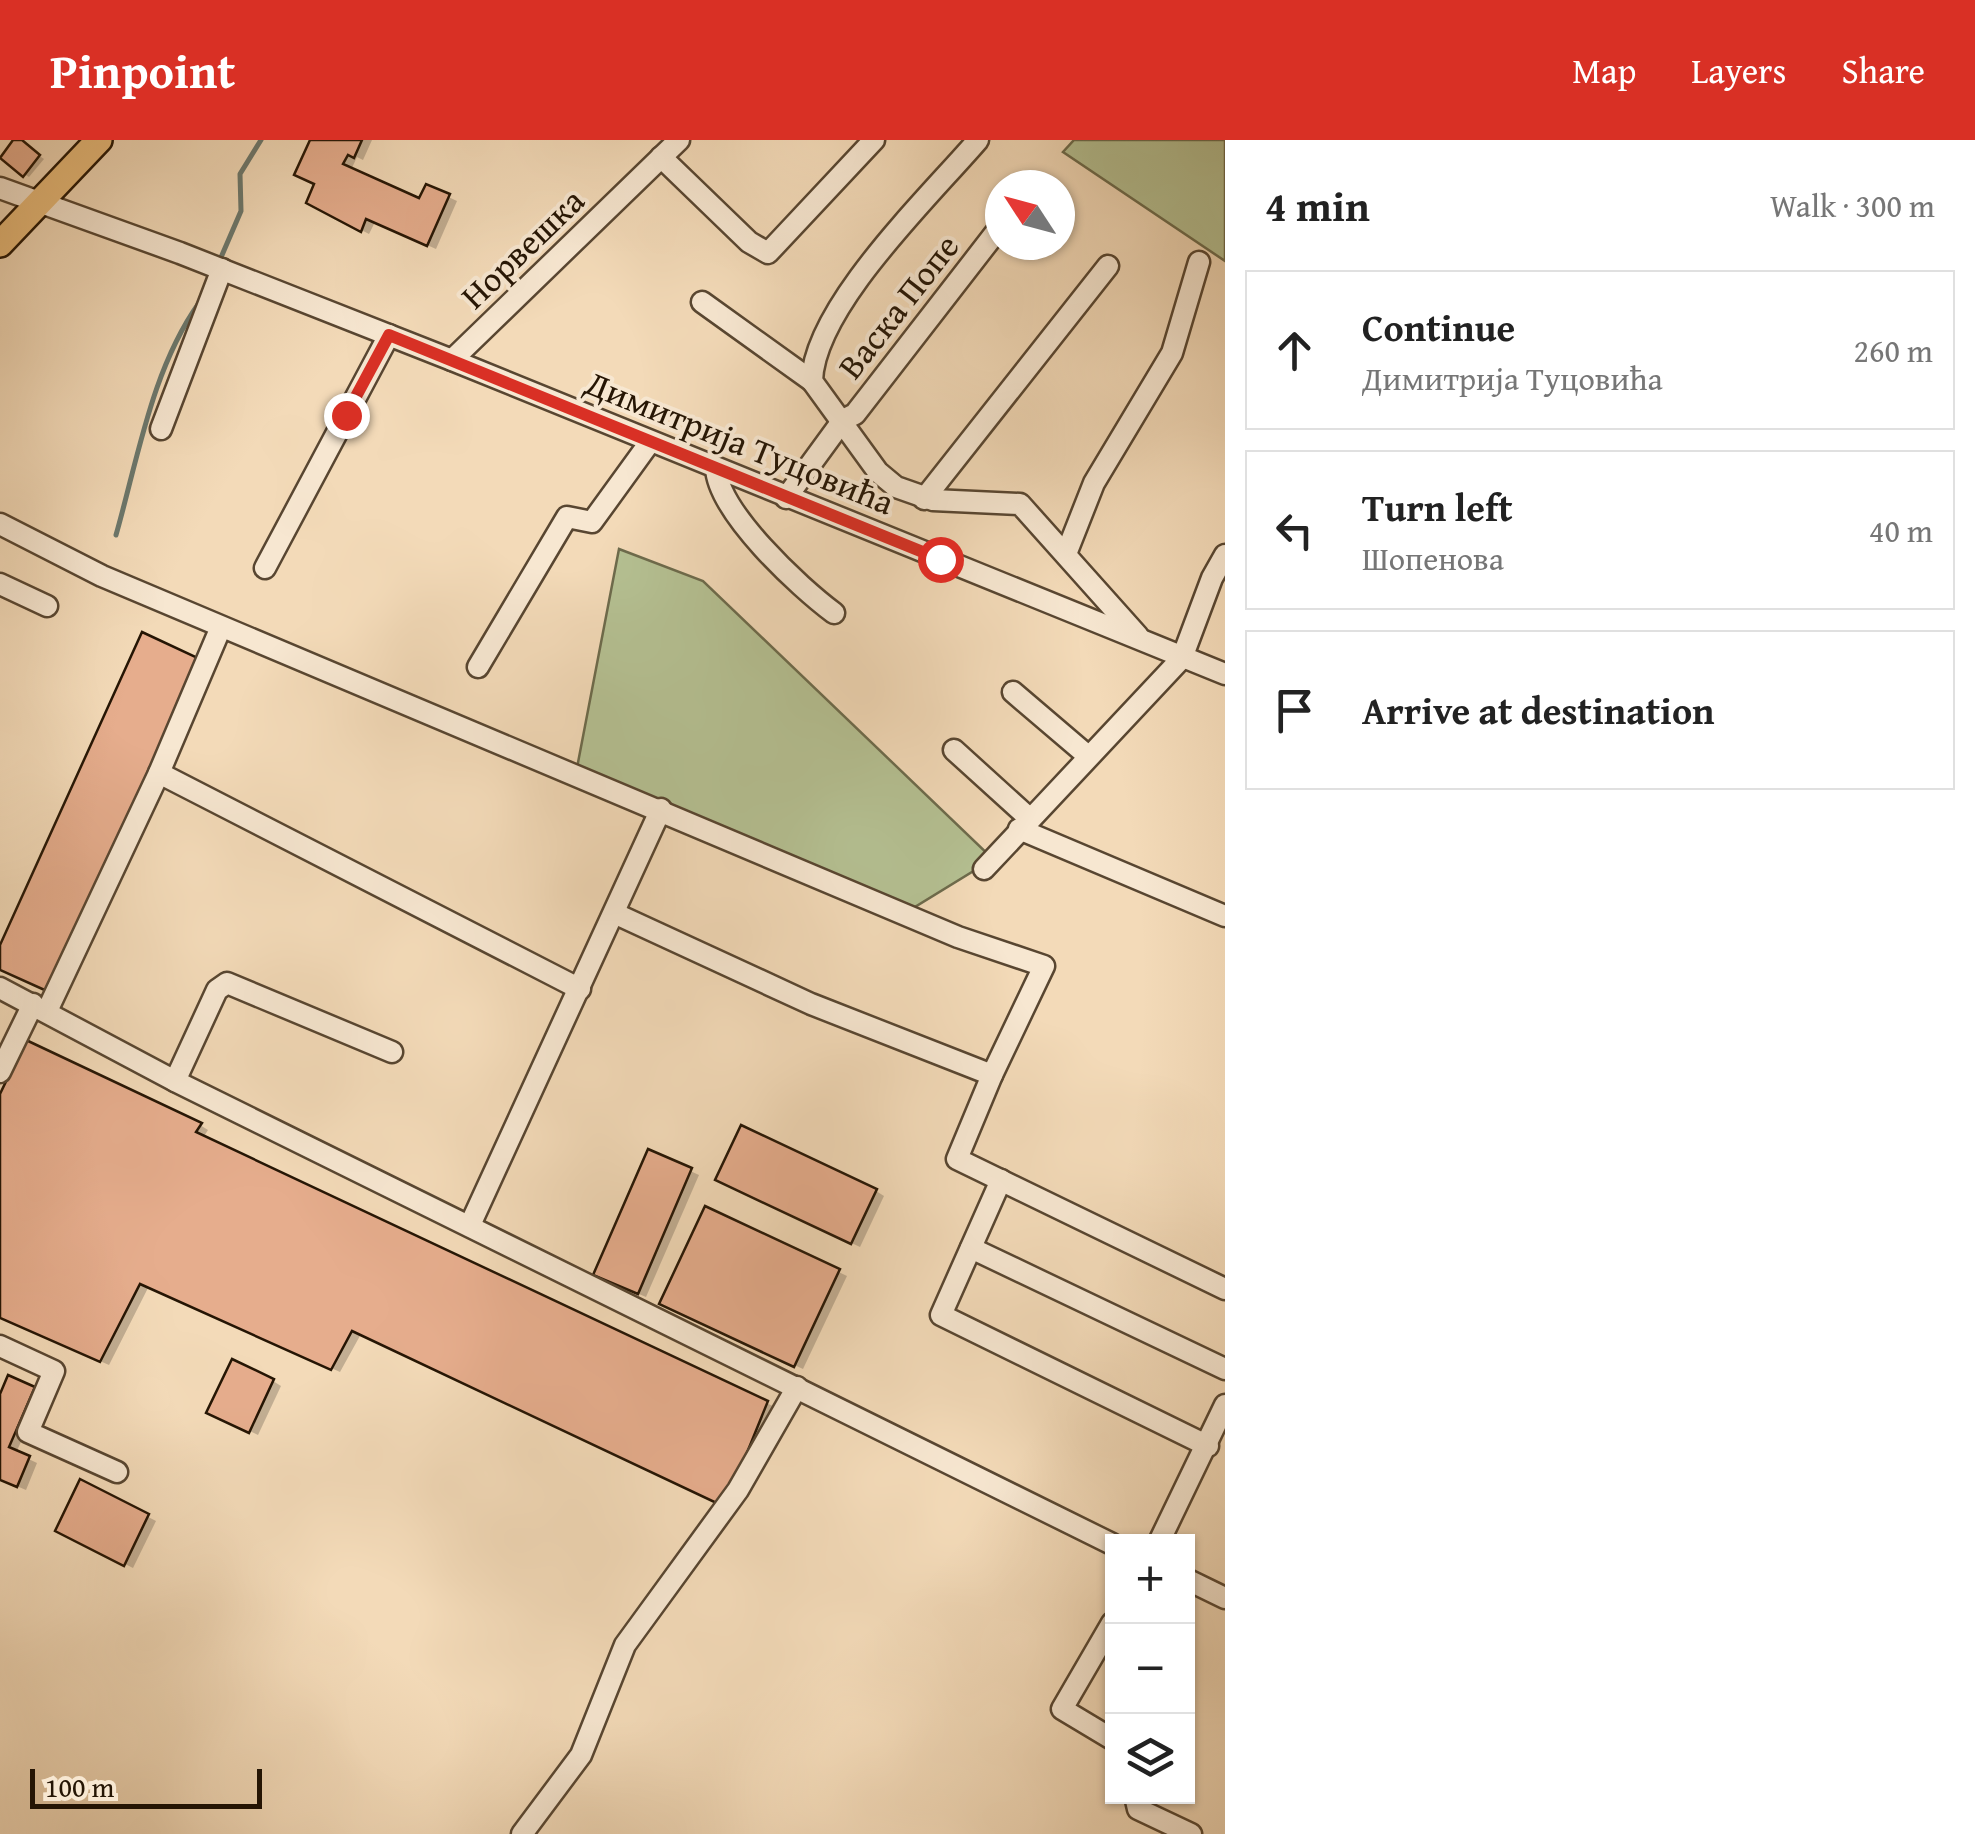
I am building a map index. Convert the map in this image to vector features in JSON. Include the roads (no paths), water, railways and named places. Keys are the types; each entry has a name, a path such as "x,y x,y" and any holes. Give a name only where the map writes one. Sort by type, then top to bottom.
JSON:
{"main road":[{"path":"0,244 100,140"}],"street":[{"name":"Норвешка","path":"452,360 679,140"},
{"path":"661,158 749,242 768,252 874,140"},
{"path":"812,381 818,350 849,292 978,140"},
{"path":"0,188 39,203"},
{"name":"Димитрија Туцовића","path":"39,203 180,253 452,360 1225,674"},
{"name":"Васка Попе","path":"786,498 843,420 855,414 985,246"},
{"path":"1066,554 1094,483 1172,353 1182,331 1192,274 1199,262"},
{"path":"924,499 1108,266"},
{"path":"161,429 226,271"},
{"path":"702,302 812,381 886,480 924,499 1020,504 1142,641"},
{"path":"264,568 389,335"},
{"path":"478,667 566,517 592,522 650,442"},
{"path":"716,468 721,490 753,533 802,587 834,612"},
{"path":"0,524 102,576 221,627 662,809 958,937 1044,966 992,1075 958,1159 1225,1289"},
{"path":"984,869 1182,658 1212,578 1225,555"},
{"path":"0,584 48,606"},
{"path":"0,1072 40,1008 159,773 221,627"},
{"path":"1012,692 1088,756"},
{"path":"954,750 1024,823 1225,916"},
{"path":"159,773 580,989"},
{"path":"470,1224 662,809"},
{"path":"616,914 811,1004 992,1075"},
{"path":"175,1081 217,990 227,983 392,1052"},
{"path":"0,988 175,1081 1105,1540"},
{"path":"1001,1180 941,1315 1208,1446"},
{"path":"971,1248 1225,1369"},
{"path":"0,1346 54,1371 28,1432 117,1472"},
{"path":"522,1834 582,1756 624,1645 738,1490 796,1386"},
{"path":"1163,1534 1225,1405"},
{"path":"1195,1583 1225,1598"},
{"path":"1105,1735 1062,1709 1111,1624"},
{"path":"1137,1804 1138,1809 1191,1834"}],"waterway":[{"path":"219,262 241,211 240,174 261,140"},
{"path":"116,535 158,385 169,356 199,303"}]}
